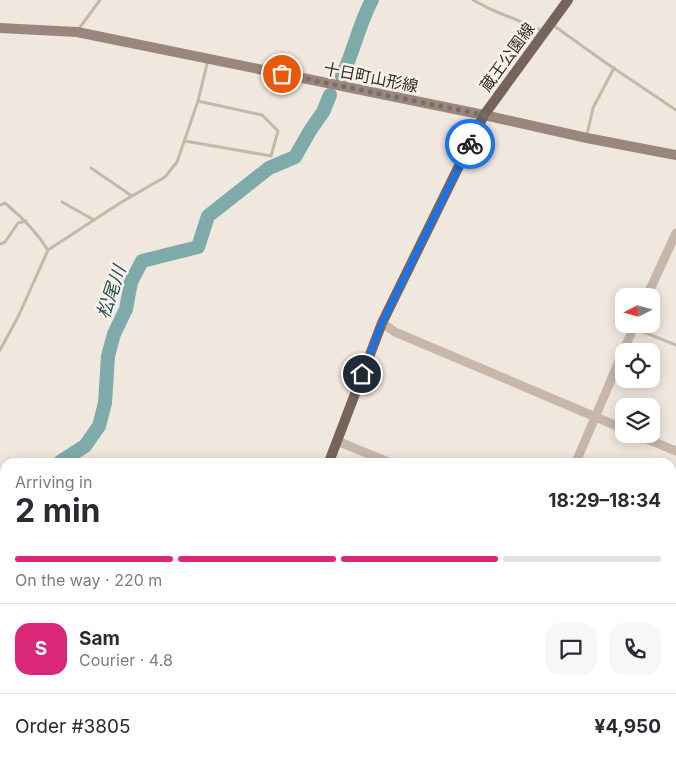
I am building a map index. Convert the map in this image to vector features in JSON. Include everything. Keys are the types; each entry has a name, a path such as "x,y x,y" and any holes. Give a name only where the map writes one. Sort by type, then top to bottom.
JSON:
{"main road":[{"name":"蔵王公園線","path":"331,458 382,323 484,115 568,0"},
{"name":"十日町山形線","path":"0,28 77,32 676,155"}],"street":[{"path":"651,288 673,247 676,233"},
{"path":"382,323 395,332 615,425"},
{"path":"578,458 632,333"},
{"path":"337,441 378,458"},
{"path":"657,443 676,451"}],"lane":[{"path":"77,32 100,0"},
{"path":"473,0 490,9 547,27 614,68 676,110"},
{"path":"0,350 19,315 48,250 132,196 166,177 177,162 198,101 208,59"},
{"path":"587,138 593,108 614,68"},
{"path":"185,141 271,156 278,131 262,114 198,101"},
{"path":"91,168 132,196"},
{"path":"62,202 94,220"},
{"path":"0,205 5,203 27,221 48,250"},
{"path":"0,244 5,242 18,223 27,221"},
{"path":"650,333 676,345"}],"waterway":[{"name":"松尾川","path":"342,76 372,0"},
{"name":"松尾川","path":"66,458 85,446 99,426 105,403 108,356 114,334 126,309 131,282 142,261 198,247 208,216 269,168 295,157 323,112 330,95"}],"way so far":[{"path":"282,74 484,115 470,144"}],"route":[{"path":"362,374 382,323 470,144"}]}
